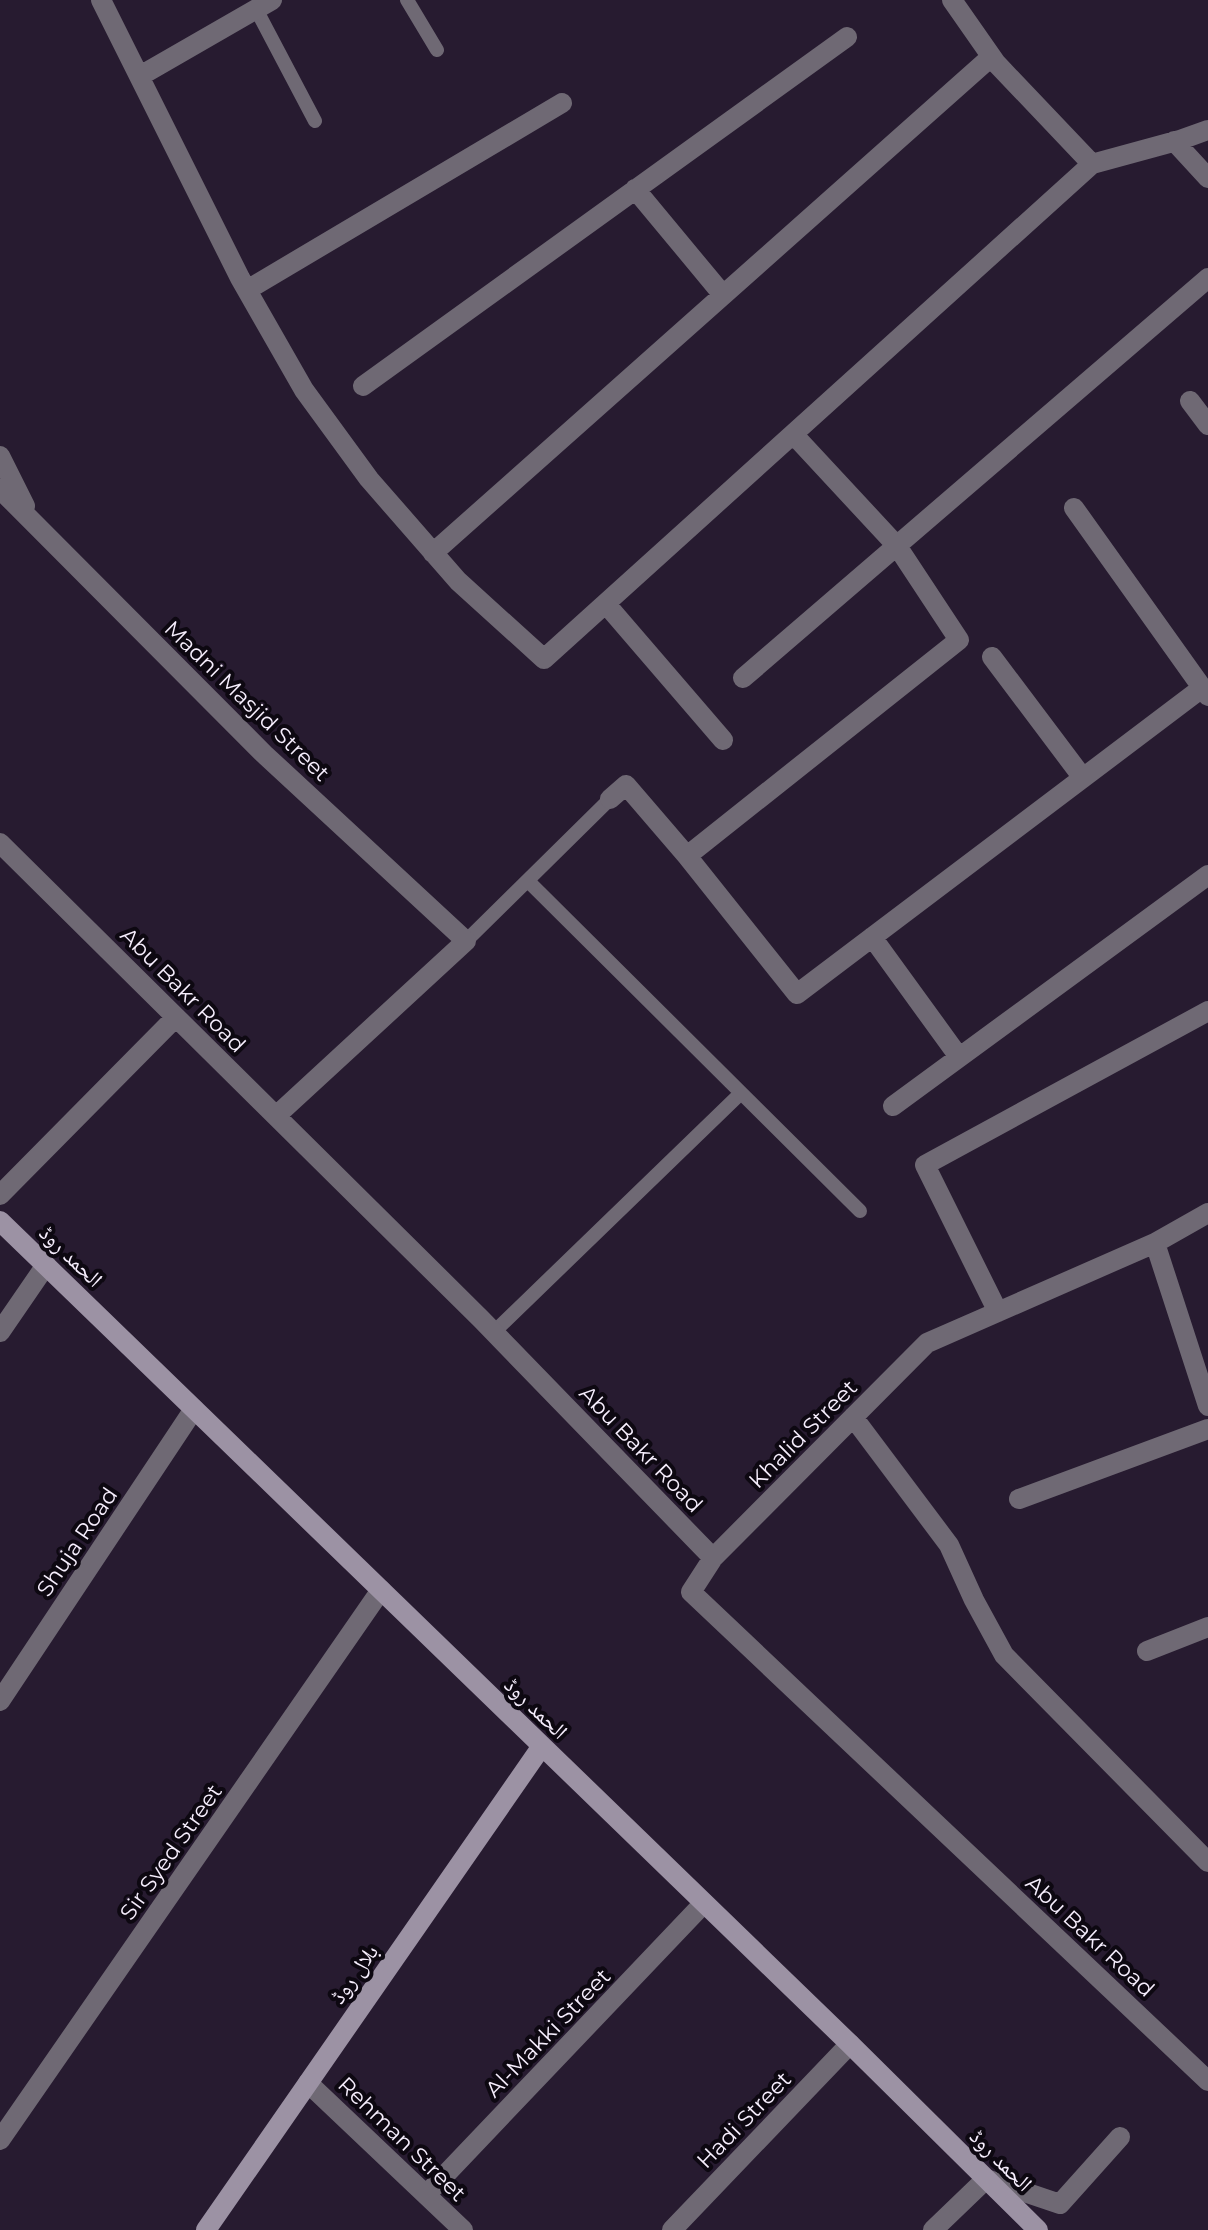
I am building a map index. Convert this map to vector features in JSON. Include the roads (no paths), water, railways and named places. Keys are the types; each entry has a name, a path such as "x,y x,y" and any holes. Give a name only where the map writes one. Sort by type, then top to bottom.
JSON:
{"street":[{"path":"101,0 247,290 304,390 369,479 433,553 458,581 544,659 1092,164 1208,130"},
{"path":"952,0 991,57 1092,164"},
{"path":"140,76 264,5"},
{"path":"363,386 847,37"},
{"path":"433,553 991,57"},
{"path":"247,290 562,103"},
{"path":"1174,141 1208,178"},
{"path":"635,189 723,295"},
{"path":"743,678 1208,278"},
{"path":"1190,401 1208,425"},
{"path":"687,856 959,640 897,546 793,434"},
{"path":"0,456 32,521"},
{"name":"Madni Masjid Street","path":"0,489 264,754 466,941"},
{"path":"610,799 626,785 797,994 1083,778 1205,692 1074,508"},
{"path":"606,604 723,740"},
{"path":"992,657 1083,778"},
{"name":"Abu Bakr Road","path":"0,843 494,1332 713,1558 691,1592 1208,2081"},
{"path":"893,1106 1208,875"},
{"path":"872,937 959,1057"},
{"path":"276,1116 466,941"},
{"path":"1208,1011 925,1165 998,1312 1155,1243 1208,1213"},
{"path":"0,1195 176,1017"},
{"name":"الحمد روڈ","path":"0,1221 1038,2230"},
{"path":"1155,1243 1208,1406"},
{"path":"0,1332 46,1265"},
{"name":"Khalid Street","path":"713,1558 927,1343 998,1312"},
{"name":"Shuja Road","path":"0,1701 194,1409"},
{"path":"853,1417 949,1545 1004,1655 1208,1862"},
{"path":"1019,1499 1208,1429"},
{"name":"Sir Syed Street","path":"0,2140 381,1590"},
{"path":"1147,1651 1208,1627"},
{"name":"بلال روڈ","path":"206,2230 542,1746"},
{"name":"Al-Makki Street","path":"426,2195 704,1903"},
{"name":"Hadi Street","path":"672,2230 850,2044"},
{"name":"Rehman Street","path":"308,2083 463,2230"},
{"path":"933,2230 986,2179 1060,2204 1120,2137"}],"lane":[{"path":"407,0 437,50"},
{"path":"264,5 315,121"},
{"path":"466,941 610,799"},
{"path":"528,881 860,1211"},
{"path":"494,1332 741,1093"}]}
